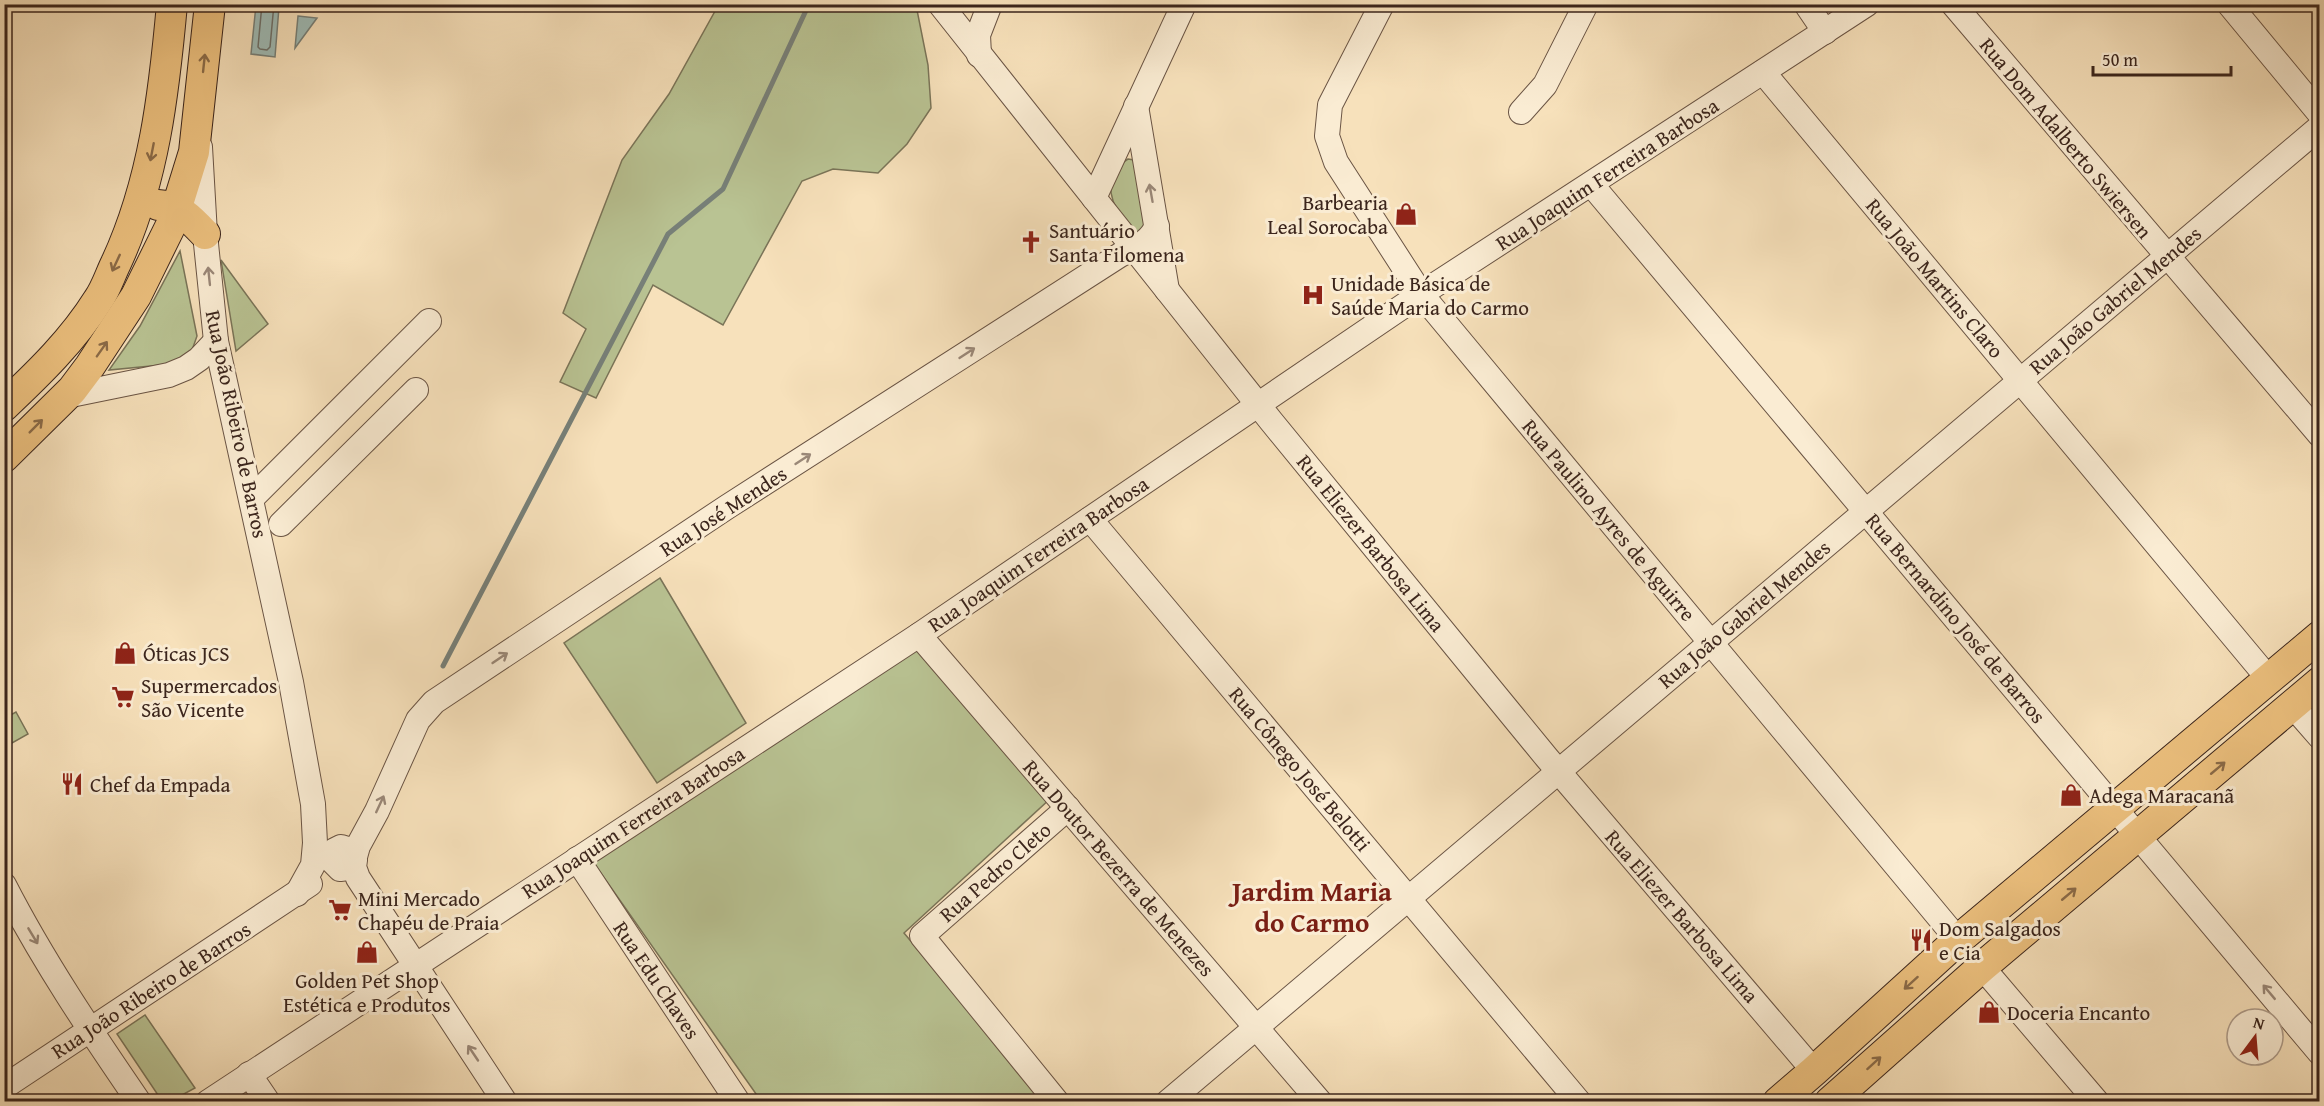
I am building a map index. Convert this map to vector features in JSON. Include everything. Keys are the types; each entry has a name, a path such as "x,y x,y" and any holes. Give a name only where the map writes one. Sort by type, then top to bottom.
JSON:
{"main road":[{"path":"4,406 55,358 99,299 129,236 146,180 164,95 172,4"},
{"name":"Rua João Ribeiro de Barros","path":"198,121 210,4"},
{"path":"4,457 66,396 117,327 136,296 177,210 194,152 198,121"},
{"path":"138,209 148,205 177,210 188,216 205,234"},
{"path":"1778,1101 1958,940 2319,636"},
{"path":"1834,1100 1982,967 2319,682"}],"street":[{"name":"Rua Eliezer Barbosa Lima","path":"940,4 1133,249 1558,771 1814,1071"},
{"path":"979,56 978,35 990,4"},
{"path":"1094,198 1184,4"},
{"name":"Rua Paulino Ayres de Aguirre","path":"1382,4 1330,105 1327,136 1336,162 1421,294 1958,940"},
{"path":"1521,112 1545,85 1586,4"},
{"path":"1806,4 1825,32"},
{"name":"Rua Joaquim Ferreira Barbosa","path":"208,1101 919,635 1421,294 1867,4"},
{"name":"Rua Dom Adalberto Swiersen","path":"1953,4 2319,435"},
{"path":"2229,4 2319,114"},
{"name":"Rua João Martins Claro","path":"1763,72 2268,678"},
{"path":"1074,174 1085,169 1136,106"},
{"path":"1136,106 1168,292"},
{"name":"Rua João Ribeiro de Barros","path":"198,121 205,234 216,342 291,682 313,804 315,843 313,865 297,894"},
{"name":"Rua João Gabriel Mendes","path":"1168,1101 2319,127"},
{"name":"Rua Bernardino José de Barros","path":"1591,184 2319,1053"},
{"name":"Rua José Mendes","path":"350,858 418,720 434,702 727,507 1146,242 1153,235 1157,226"},
{"path":"252,498 429,321"},
{"path":"66,396 169,375 186,368 199,359 216,342"},
{"path":"169,375 223,375"},
{"path":"281,524 416,390"},
{"path":"298,452 325,480"},
{"name":"Rua Cônego José Belotti","path":"1090,519 1579,1101"},
{"name":"Rua Doutor Bezerra de Menezes","path":"919,635 1320,1101"},
{"path":"2292,705 2319,737"},
{"name":"Rua João Ribeiro de Barros","path":"4,1087 350,858 331,837 313,804"},
{"name":"Rua Pedro Cleto","path":"1057,1101 922,936 1068,808"},
{"path":"350,858 358,878 506,1101"},
{"name":"Rua Edu Chaves","path":"577,859 738,1101"},
{"path":"4,885 90,1030 139,1101"},
{"path":"1982,967 2097,1101"},
{"path":"249,1074 268,1101"}],"green space":[{"path":"719,4 916,5 928,65 931,108 907,144 878,173 833,169 802,181 723,325 653,285 596,398 560,382 586,329 563,313 622,160 669,94"},
{"path":"1128,159 1134,160 1150,222 1137,233 1115,206 1111,190 1115,173"},
{"path":"180,251 197,336 191,353 172,364 109,370 140,326"},
{"path":"221,260 268,324 236,351"},
{"path":"660,578 746,723 657,783 564,643"},
{"path":"920,647 1051,798 904,933 1045,1101 761,1101 593,862"},
{"path":"16,712 28,734 5,747 5,718"},
{"path":"145,1015 195,1088 171,1101 162,1101 117,1034"}],"water":[{"path":"256,5 279,7 275,57 251,54"},
{"path":"298,16 317,18 295,48"}],"waterway":[{"path":"443,666 668,234 723,189 809,4"}],"place":[{"name":"Barbearia Leal Sorocaba","path":"1406,214"},
{"name":"Santuário Santa Filomena","path":"1031,242"},
{"name":"Unidade Básica de Saúde Maria do Carmo","path":"1313,295"},
{"name":"Óticas JCS","path":"125,653"},
{"name":"Supermercados São Vicente","path":"123,697"},
{"name":"Chef da Empada","path":"72,784"},
{"name":"Adega Maracanã","path":"2071,795"},
{"name":"Mini Mercado Chapéu de Praia","path":"340,910"},
{"name":"Dom Salgados e Cia","path":"1921,940"},
{"name":"Golden Pet Shop Estética e Produtos","path":"367,952"},
{"name":"Doceria Encanto","path":"1989,1012"}],"district":[{"name":"Jardim Maria do Carmo","path":"1312,906"}]}
